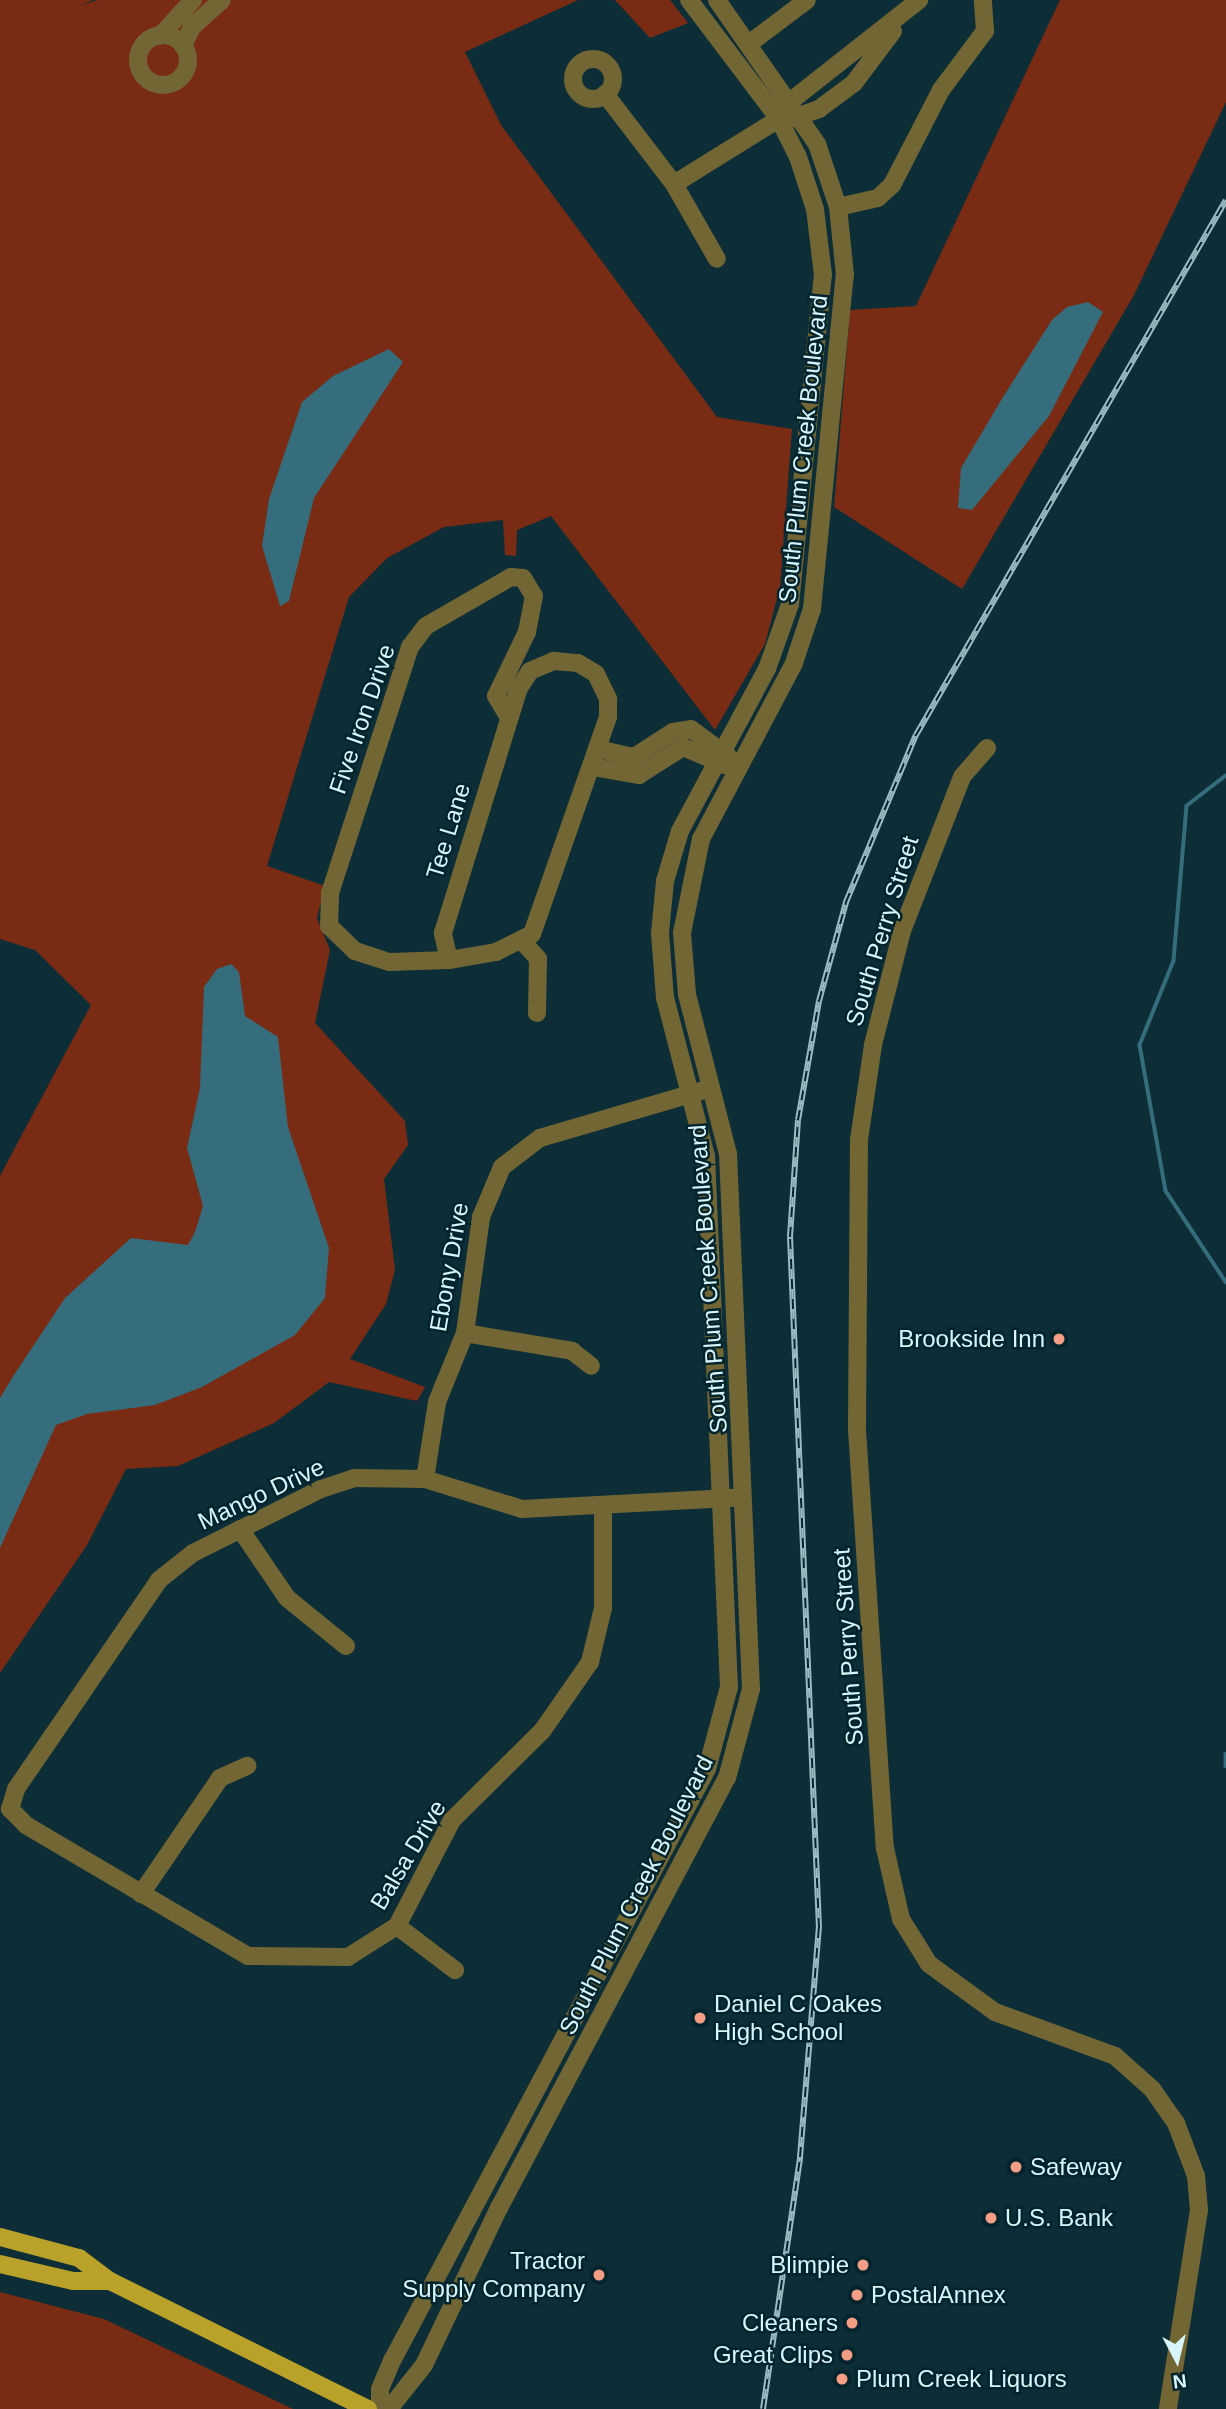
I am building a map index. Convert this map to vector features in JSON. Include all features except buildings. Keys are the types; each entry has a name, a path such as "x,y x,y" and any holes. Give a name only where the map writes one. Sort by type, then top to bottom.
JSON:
{"main road":[{"path":"0,2236 79,2258 110,2281 368,2409"},
{"path":"0,2264 73,2281 110,2281"}],"street":[{"path":"160,36 183,46 188,58 183,76 155,84 138,61 144,44 160,36 193,0"},
{"path":"183,46 192,27 222,0"},
{"name":"South Plum Creek Boulevard","path":"380,2409 380,2389 393,2359 713,1756 731,1651 707,1177 693,1094 665,998 660,933 672,855 718,755 770,662 790,604 822,291 811,190 779,119 689,0"},
{"name":"South Plum Creek Boulevard","path":"389,2409 424,2365 499,2208 734,1763 748,1709 753,1651 731,1186 715,1087 687,994 683,922 693,862 737,768 794,663 816,587 845,275 838,208 803,116 717,0"},
{"path":"750,43 807,0"},
{"path":"838,208 878,198 892,185 941,90 985,31 983,0"},
{"path":"779,119 803,116 854,83 913,2"},
{"path":"674,184 779,119 792,100 913,2"},
{"path":"605,94 674,184 717,259"},
{"name":"Five Iron Drive","path":"449,960 389,962 355,951 329,926 330,893 410,647 426,626 511,577 523,578 534,596 527,632 496,696 509,718"},
{"name":"Tee Lane","path":"449,960 443,933 509,718 530,671 554,661 578,663 596,674 608,699 598,749 532,934 522,941"},
{"path":"598,749 634,757 681,729 700,732 718,755 737,768"},
{"path":"593,767 639,775 682,747 718,755"},
{"name":"South Perry Street","path":"987,748 962,776 937,833 884,992 859,1140 854,1292 859,1469 893,1898 911,1940 948,1982 995,2012 1115,2056 1152,2089 1176,2123 1196,2176 1199,2210 1168,2409"},
{"path":"449,960 522,941 538,959 537,1013"},
{"name":"Ebony Drive","path":"425,1479 437,1402 465,1333 481,1217 502,1167 540,1138 715,1087"},
{"path":"465,1333 572,1351 591,1366"},
{"name":"Mango Drive","path":"10,1809 16,1789 159,1580 240,1529 354,1478 425,1479 502,1507 603,1506 746,1497"},
{"name":"Balsa Drive","path":"10,1809 26,1825 248,1956 348,1957 397,1926 452,1820 543,1730 590,1662 603,1608 603,1506"},
{"path":"240,1529 287,1598 346,1646"},
{"path":"141,1894 220,1777 247,1766"},
{"path":"397,1926 455,1970"}],"shaded area":[{"path":"0,0 93,0 79,6 97,0 578,0 465,52 501,125 717,417 792,429 780,587 765,644 715,730 551,516 517,530 516,556 505,555 503,520 444,527 387,558 349,597 267,866 325,886 317,918 330,950 315,1023 405,1121 408,1145 384,1179 395,1270 386,1304 350,1359 425,1387 417,1401 329,1382 274,1423 178,1466 126,1469 87,1545 0,1673 0,1176 91,1005 35,950 0,939"},
{"path":"615,0 670,0 688,23 650,38"},
{"path":"1060,0 1226,0 1226,102 1134,295 962,589 834,507 850,310 916,306"},
{"path":"0,2292 104,2319 293,2409 0,2409"}],"water":[{"path":"1088,302 1103,312 1049,416 972,510 958,508 961,468 1003,397 1052,320 1067,307"},
{"path":"389,349 403,362 314,498 289,601 280,606 262,546 269,499 302,402 333,376"},
{"path":"231,964 239,972 245,1016 278,1037 288,1127 329,1248 325,1298 295,1335 202,1387 155,1405 87,1414 56,1425 0,1548 0,1398 12,1378 65,1298 131,1238 188,1245 195,1232 203,1206 187,1148 200,1088 204,987 217,969"}],"waterway":[{"path":"1226,776 1187,806 1174,961 1140,1045 1166,1191 1226,1282"},
{"path":"1226,1754 1226,1766"}],"railway":[{"path":"763,2409 800,2157 819,1928 790,1237 798,1120 819,1001 846,902 916,735 1226,200"}],"place":[{"name":"Brookside Inn","path":"1059,1339"},
{"name":"Daniel C Oakes High School","path":"700,2018"},
{"name":"Safeway","path":"1016,2167"},
{"name":"U.S. Bank","path":"991,2218"},
{"name":"Blimpie","path":"863,2265"},
{"name":"Tractor Supply Company","path":"599,2275"},
{"name":"PostalAnnex","path":"857,2295"},
{"name":"Cleaners","path":"852,2323"},
{"name":"Great Clips","path":"847,2355"},
{"name":"Plum Creek Liquors","path":"842,2379"}]}
